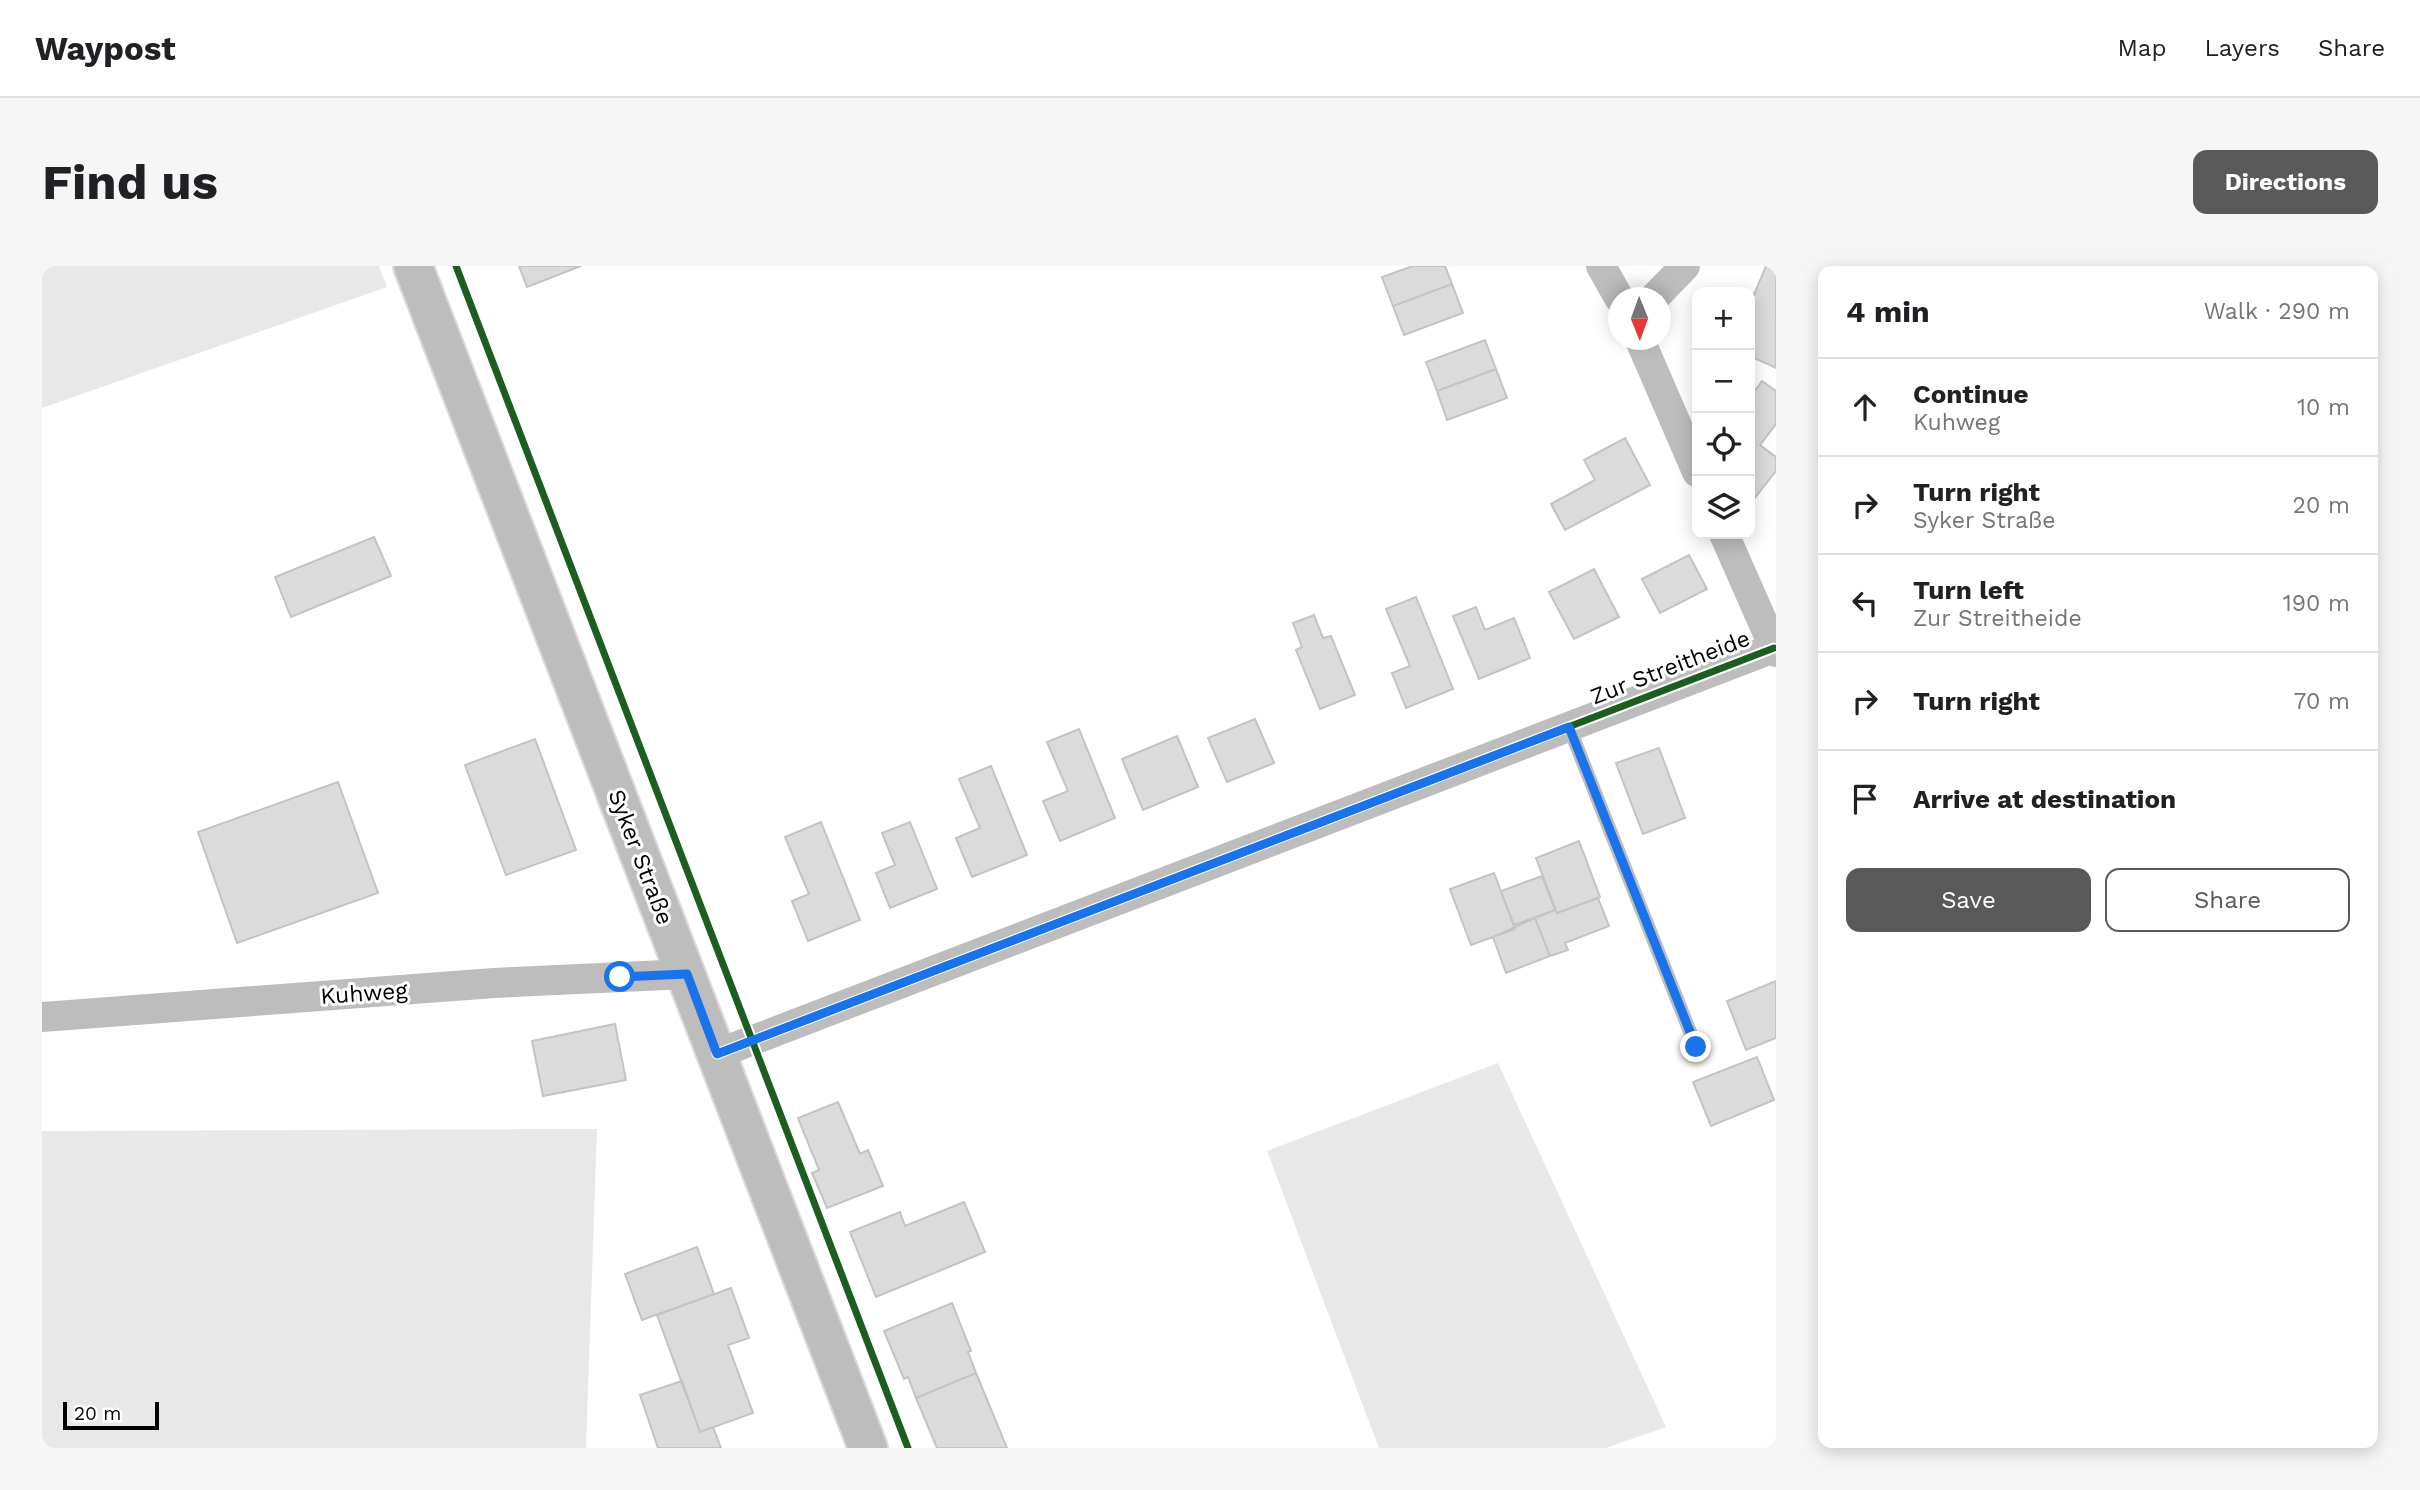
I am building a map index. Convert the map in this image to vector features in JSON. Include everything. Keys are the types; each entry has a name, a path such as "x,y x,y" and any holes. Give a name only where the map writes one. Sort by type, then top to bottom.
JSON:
{"main road":[{"name":"Syker Straße","path":"413,266 868,1448"}],"street":[{"path":"1601,266 1613,287"},
{"path":"1665,287 1685,266"},
{"path":"1644,350 1692,460"},
{"path":"1726,539 1775,650"},
{"name":"Zur Streitheide","path":"717,1054 1775,650"},
{"name":"Kuhweg","path":"42,1017 494,983 687,974"}],"lane":[{"path":"1569,727 1696,1047"}],"shaded area":[{"path":"42,266 379,266 387,287 42,408"},
{"path":"1498,1063 1666,1427 1606,1448 1379,1448 1267,1151"},
{"path":"597,1129 586,1448 42,1448 42,1131"}],"building":[{"path":"519,266 581,266 527,287"},
{"path":"1413,266 1445,266 1452,284 1393,306 1382,277"},
{"path":"1766,266 1776,266 1776,368 1755,358 1755,292"},
{"path":"1452,284 1463,313 1404,335 1393,306"},
{"path":"1485,340 1496,369 1437,391 1426,362"},
{"path":"1496,369 1507,398 1447,420 1437,391"},
{"path":"1762,381 1776,391 1776,424 1760,445 1776,457 1776,471 1755,498 1755,413 1755,391"},
{"path":"1625,438 1650,485 1565,530 1551,504 1595,480 1584,460"},
{"path":"374,537 391,576 291,617 275,577"},
{"path":"1689,555 1707,589 1660,613 1642,579"},
{"path":"1594,569 1619,617 1574,639 1549,592"},
{"path":"1416,597 1453,689 1406,708 1392,673 1410,666 1386,609"},
{"path":"1476,607 1485,630 1514,618 1530,658 1479,679 1453,616"},
{"path":"1314,615 1323,638 1331,636 1355,695 1320,709 1296,650 1302,647 1293,623"},
{"path":"1255,719 1274,763 1227,782 1208,738"},
{"path":"1079,729 1115,818 1060,841 1043,801 1068,791 1047,742"},
{"path":"1177,736 1198,787 1143,810 1122,759"},
{"path":"535,739 576,850 506,875 465,765"},
{"path":"1659,748 1685,818 1643,834 1616,763"},
{"path":"991,766 1027,855 972,877 956,838 980,828 959,779"},
{"path":"338,782 378,893 237,943 198,832"},
{"path":"821,822 860,920 808,941 792,901 809,894 785,837"},
{"path":"910,822 937,889 890,908 876,873 895,865 882,833"},
{"path":"1579,841 1600,897 1557,913 1536,858"},
{"path":"1494,873 1515,929 1471,945 1450,889"},
{"path":"1542,876 1555,910 1514,925 1501,891"},
{"path":"1598,898 1609,926 1565,943 1568,950 1550,956 1535,918"},
{"path":"1535,918 1550,956 1506,973 1493,937"},
{"path":"1776,981 1776,1038 1746,1050 1727,1001"},
{"path":"615,1024 626,1080 543,1096 532,1041"},
{"path":"1757,1057 1774,1100 1711,1126 1693,1082"},
{"path":"838,1102 860,1154 868,1150 883,1186 827,1208 812,1173 819,1170 798,1118"},
{"path":"964,1202 985,1252 876,1297 850,1232 900,1212 905,1226"},
{"path":"697,1247 714,1294 642,1320 625,1274"},
{"path":"731,1288 749,1338 728,1345 753,1413 700,1432 657,1315"},
{"path":"952,1303 971,1351 968,1352 976,1373 916,1398 908,1377 904,1379 884,1331"},
{"path":"976,1373 1007,1448 937,1448 916,1398"},
{"path":"682,1381 700,1432 713,1427 721,1448 658,1448 640,1395"}],"cycle path":[{"path":"456,266 908,1448"},
{"path":"717,1054 1774,648"}],"route":[{"path":"620,977 687,974 717,1054 1569,727 1696,1047"}]}
